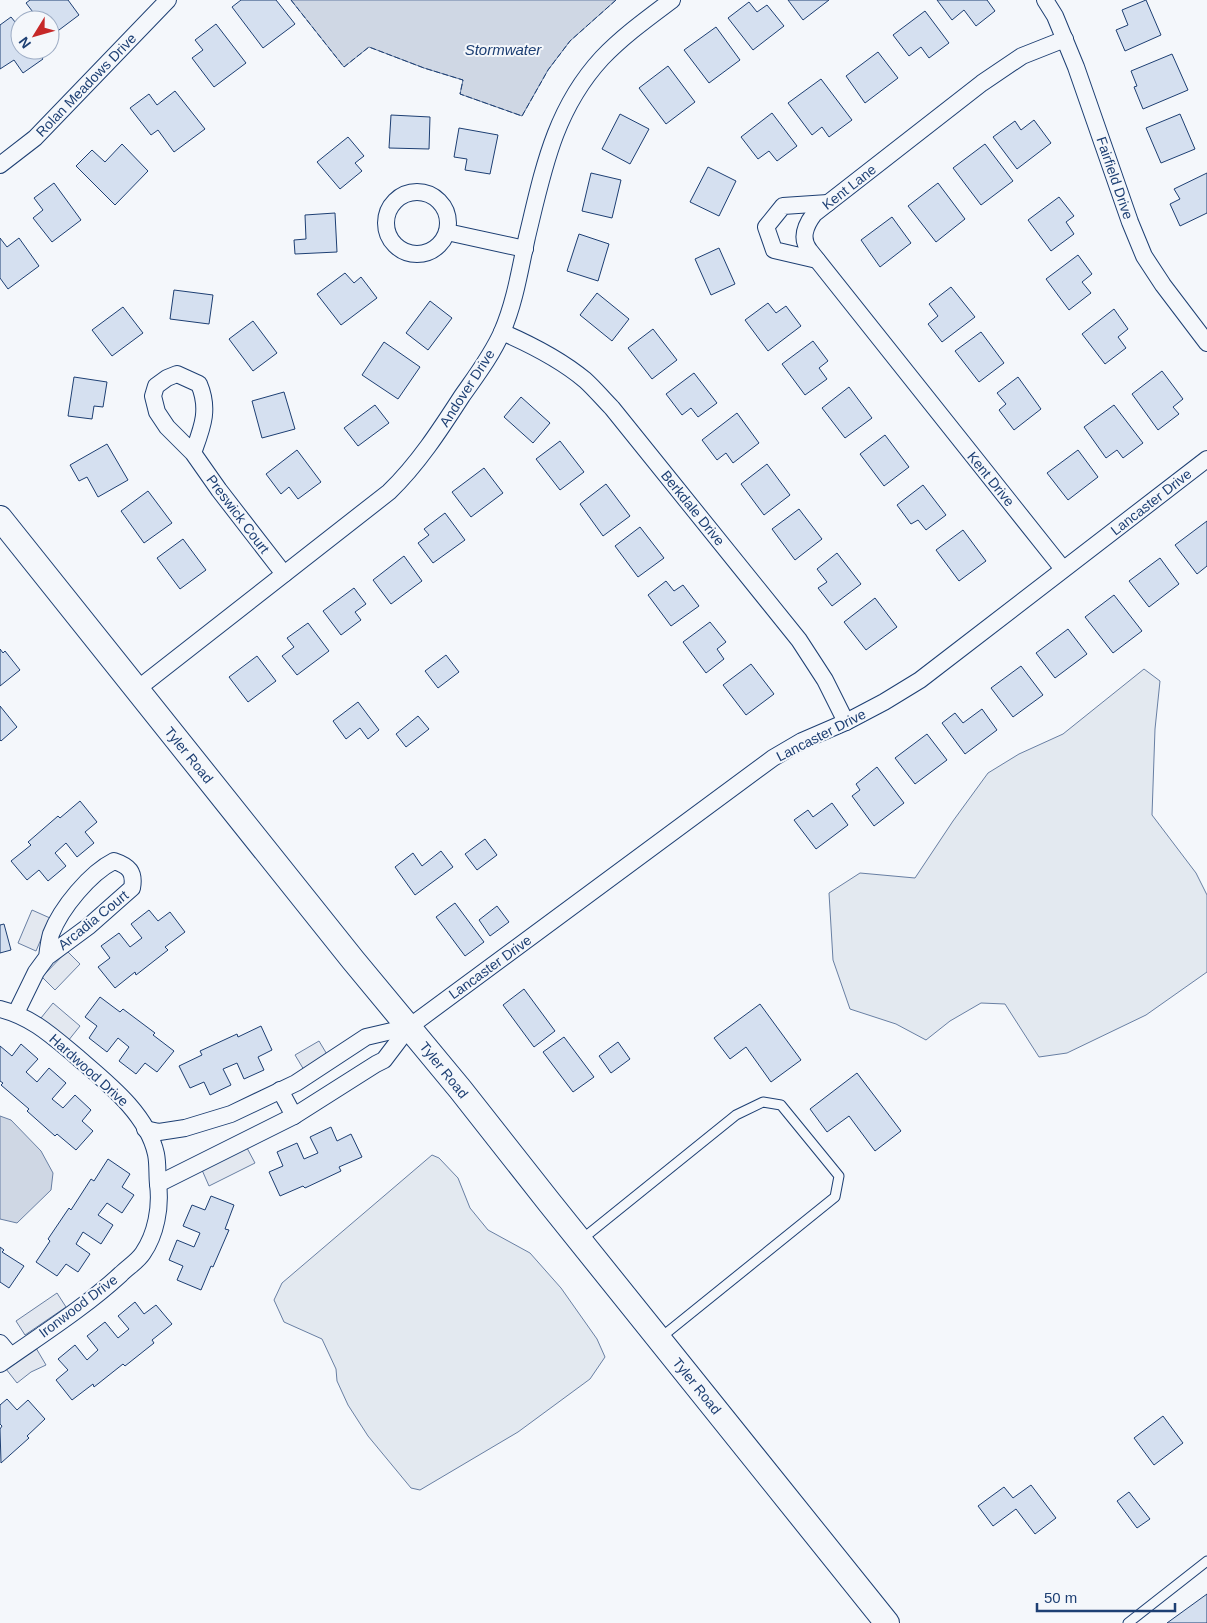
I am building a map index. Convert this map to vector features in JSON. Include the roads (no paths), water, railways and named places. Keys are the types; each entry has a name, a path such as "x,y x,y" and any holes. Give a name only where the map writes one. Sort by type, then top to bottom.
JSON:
{"street":[{"name":"Rolan Meadows Drive","path":"0,165 35,138 168,0"},
{"name":"Andover Drive","path":"136,690 389,492 425,452 490,356 502,332 514,298 544,164 555,133 575,94 602,58 618,42 672,0"},
{"name":"Fairfield Drive","path":"1045,0 1065,39 1130,222 1144,256 1163,285 1207,343"},
{"name":"Kent Lane","path":"920,389 806,246 804,236 806,224 814,214 982,83 1022,56 1065,39"},
{"path":"817,260 774,250 766,227 783,206 828,203"},
{"path":"447,232 525,249"},
{"name":"Berkdale Drive","path":"502,332 534,346 561,362 585,380 612,408 799,640 824,680 846,722"},
{"name":"Kent Drive","path":"920,389 1063,569"},
{"name":"Preswick Court","path":"193,452 219,490 284,574"},
{"name":"Lancaster Drive","path":"409,1027 773,758 802,741 846,722 884,702 920,680 1207,458"},
{"name":"Tyler Road","path":"0,518 136,690 353,960 460,1089 887,1623"},
{"name":"Arcadia Court","path":"16,1013 36,972 47,957 89,926 132,888 134,879 124,864 114,861 104,866 79,891 62,912 51,935 47,957"},
{"name":"Hardwood Drive","path":"0,1010 16,1013 26,1018 51,1035 108,1083 137,1114 156,1154"},
{"path":"145,1129 159,1132 185,1128 231,1114 296,1082 366,1037 409,1027"},
{"path":"158,1184 294,1116 384,1060 409,1027"},
{"path":"280,1090 294,1116"},
{"name":"Ironwood Drive","path":"5,1360 98,1294 143,1253 154,1230 160,1195 156,1154"},
{"path":"0,1343 5,1360"}],"lane":[{"path":"580,1240 736,1116 762,1102 781,1105 834,1169 839,1176 834,1198 658,1339"},
{"path":"1128,1623 1207,1561"}],"water":[{"name":"Stormwater","path":"291,0 616,0 570,41 548,70 522,116 460,94 463,80 424,68 369,47 344,67"},
{"path":"0,1116 11,1120 41,1151 53,1173 51,1190 17,1223 0,1219"}]}
